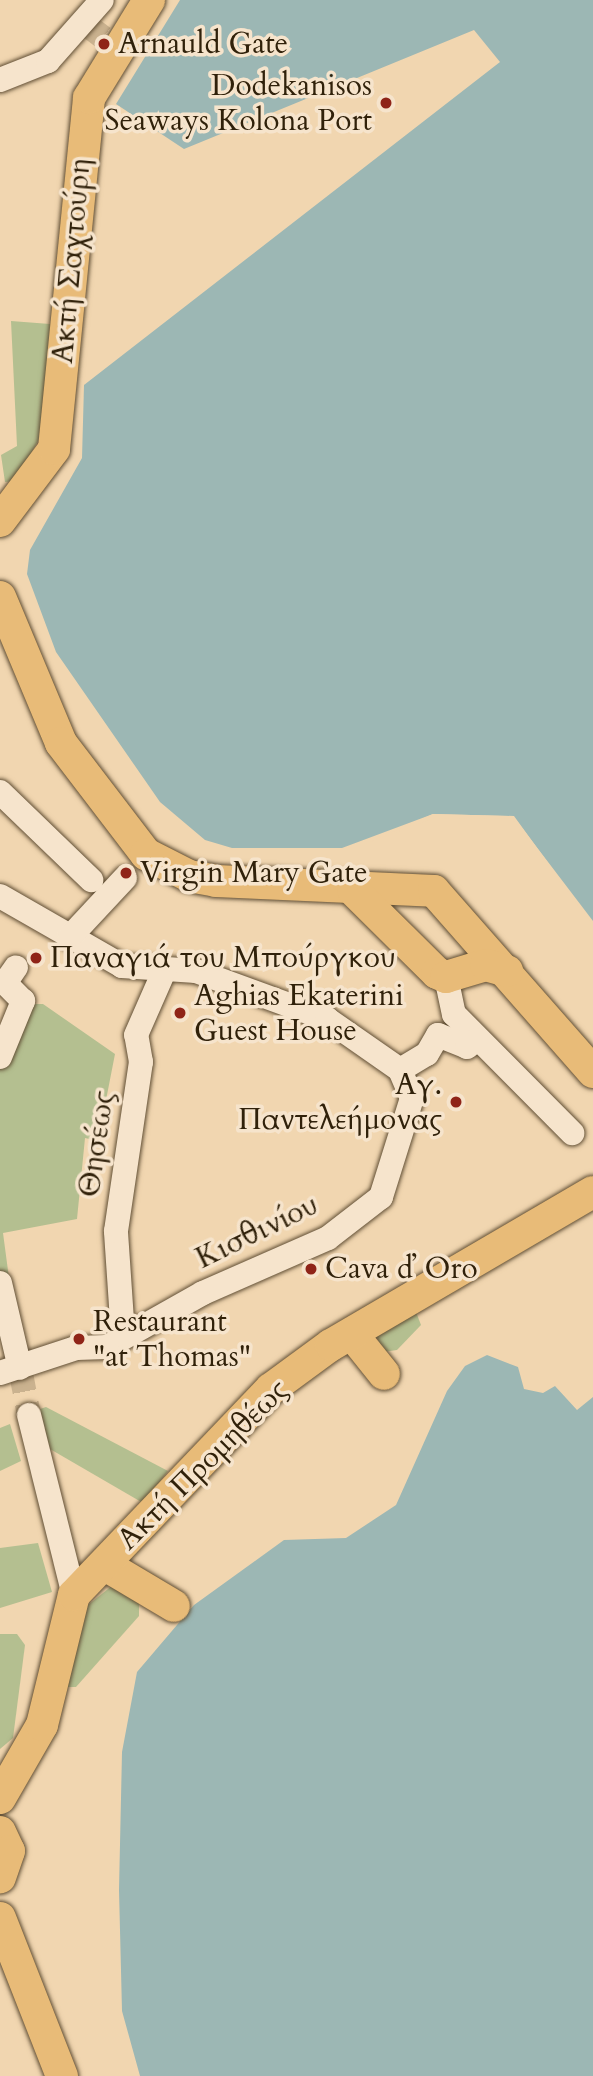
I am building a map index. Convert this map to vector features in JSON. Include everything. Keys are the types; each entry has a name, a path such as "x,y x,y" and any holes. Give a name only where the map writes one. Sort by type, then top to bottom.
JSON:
{"main road":[{"name":"Ακτή Σαχτούρη","path":"0,521 54,449 89,98 149,0"},
{"path":"0,597 117,877 189,876 216,881 353,890 434,891 593,1072"},
{"path":"353,890 446,977 477,966 507,971"},
{"name":"Ακτή Προμηθέως","path":"74,1595 271,1390 352,1334 593,1192"},
{"path":"352,1334 384,1374"},
{"path":"104,1564 174,1606"},
{"path":"2,1804 42,1725 74,1595"},
{"path":"0,1832 9,1851 0,1877"},
{"path":"0,1918 62,2076"}],"street":[{"path":"0,80 48,61 77,14 102,0"},
{"path":"0,792 117,877 69,938"},
{"path":"0,896 122,967 165,969 236,981 327,1019 400,1070 427,1054 438,1035 467,1047 476,1040"},
{"path":"0,1057 23,1001 5,983 16,967"},
{"name":"Θησέως","path":"123,1335 116,1231 141,1062 135,1035 165,969"},
{"path":"446,977 454,1014 476,1040 572,1133"},
{"name":"Κισθινίου","path":"14,1368 107,1347 123,1335 328,1238 382,1197 412,1098 400,1070"},
{"path":"0,1283 14,1368"},
{"path":"29,1415 74,1595"}],"green space":[{"path":"11,321 50,324 42,434 15,481 5,482 1,455 17,446"},
{"path":"16,1004 43,1004 115,1054 98,1141 85,1138 77,1219 3,1233 11,1293 0,1292 0,1042"},
{"path":"416,1312 421,1325 397,1350 383,1352 375,1332"},
{"path":"46,1407 168,1471 143,1503 50,1449 40,1409"},
{"path":"10,1424 21,1461 0,1471 0,1428"},
{"path":"38,1543 52,1592 0,1608 0,1548"},
{"path":"113,1585 139,1602 139,1616 76,1687 66,1687 83,1609"},
{"path":"0,1634 17,1634 25,1645 13,1738 0,1749"}],"water":[{"path":"180,0 593,0 593,921 513,816 433,814 342,848 232,848 205,840 160,802 56,652 27,574 30,550 82,458 84,385 500,62 474,30 184,149 116,104"},
{"path":"487,1355 518,1367 524,1389 543,1393 555,1386 577,1410 593,1397 593,2076 140,2076 122,2011 119,1890 122,1752 137,1672 194,1605 284,1540 346,1538 396,1505 447,1391 465,1366"}],"pier":[{"path":"433,814 514,816 593,925 512,819 434,818 365,844"}],"tunnel":[{"path":"84,23 105,39"},
{"path":"20,1368 29,1415"}],"place":[{"name":"Arnauld Gate","path":"104,44"},
{"name":"Dodekanisos Seaways Kolona Port","path":"386,103"},
{"name":"Virgin Mary Gate","path":"126,873"},
{"name":"Παναγιά του Μπούργκου","path":"36,958"},
{"name":"Aghias Ekaterini Guest House","path":"180,1013"},
{"name":"Αγ. Παντελεήμονας","path":"456,1102"},
{"name":"Cava ď Oro","path":"311,1269"},
{"name":"Restaurant \"at Thomas\"","path":"79,1339"}]}
